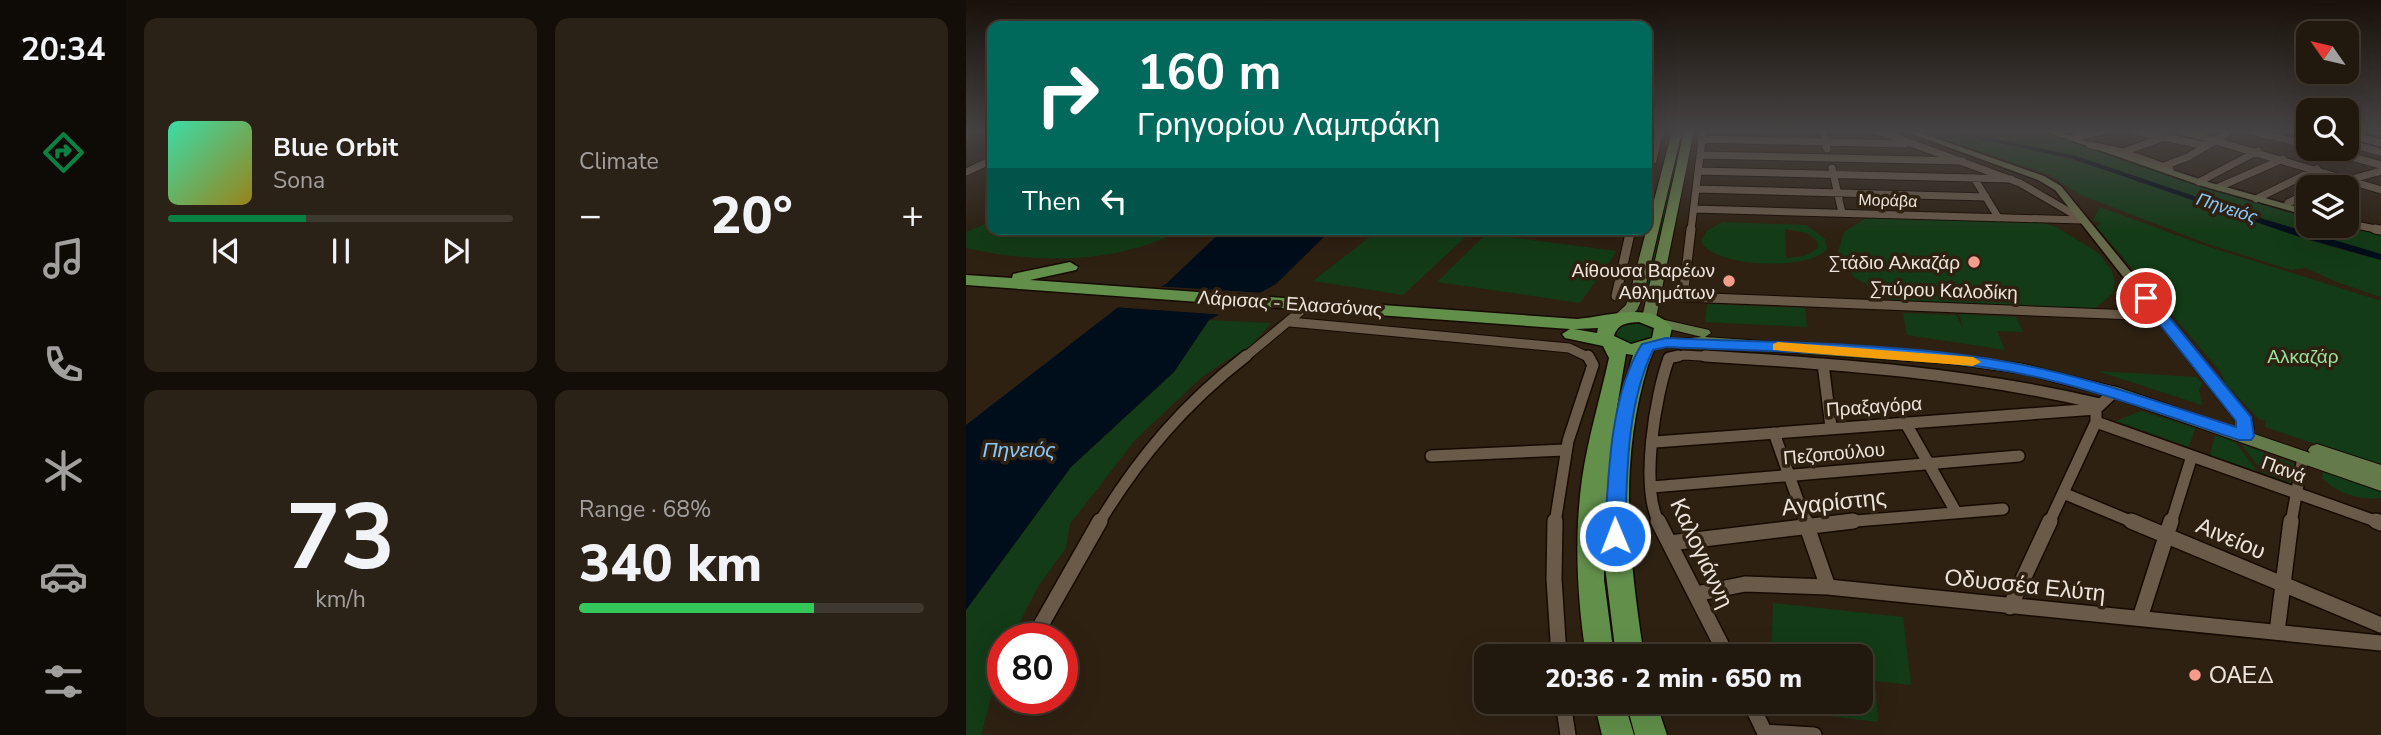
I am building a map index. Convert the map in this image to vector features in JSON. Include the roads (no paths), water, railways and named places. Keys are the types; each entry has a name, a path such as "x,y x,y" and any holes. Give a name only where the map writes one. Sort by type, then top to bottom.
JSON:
{"highway":[{"path":"969,284 1074,267 1068,277 1073,285 1082,289"},
{"name":"Λάρισας - Ελασσόνας","path":"969,284 1295,312 1613,331"},
{"name":"Λάρισας - Ελασσόνας","path":"969,284 1082,289 1118,296"},
{"path":"1613,331 1654,320 1664,334 1649,346 1639,360 1626,409 1614,497 1616,555 1628,644"},
{"path":"1613,331 1628,349 1649,346"},
{"path":"1598,644 1592,613 1588,556 1589,498 1618,358 1613,331"},
{"path":"1612,714 1618,735"},
{"path":"1645,714 1651,735"}],"main road":[{"path":"1652,232 1669,165"},
{"path":"1691,165 1654,320 1690,331 1944,349 2015,359 2098,378 2245,428 2381,484"},
{"path":"1613,331 1636,297 1651,235"},
{"path":"1649,346 1696,341 1951,359 2024,369 2245,428"},
{"path":"2304,452 2381,472"}],"street":[{"name":"Σπύρου Καλοδίκη","path":"1699,165 1683,297 2160,316"},
{"path":"1831,165 1842,213"},
{"path":"1974,165 2011,179 2057,202 2082,220"},
{"path":"2003,165 2046,181 2062,192 2245,428"},
{"path":"2150,165 2296,210"},
{"path":"2199,181 2230,165"},
{"path":"2218,187 2268,165"},
{"path":"2304,165 2337,175"},
{"path":"2164,166 2176,174"},
{"path":"2256,198 2317,169"},
{"path":"1698,171 2011,179"},
{"path":"2359,177 2381,171"},
{"path":"1974,178 1998,217"},
{"path":"2359,182 2381,190"},
{"path":"1696,189 1986,197"},
{"path":"2288,204 2296,200"},
{"name":"Μοράβα","path":"1693,209 2082,220"},
{"path":"2359,225 2381,230"},
{"path":"1616,296 1630,235"},
{"path":"1042,623 1133,470 1179,414 1209,384 1295,312 1445,335 1583,352 1593,365 1565,450 1556,497 1553,561 1558,644"},
{"name":"Καλογιάννη","path":"1684,355 1675,355 1667,361 1660,393 1652,487 1653,512 1721,644"},
{"name":"Πανά","path":"1684,355 1823,364 1996,380 2097,412 2192,456 2381,523"},
{"path":"1823,364 1831,427"},
{"path":"2010,607 2097,412 2113,392"},
{"name":"Πραξαγόρα","path":"1655,442 1831,427 2097,412"},
{"path":"1905,422 1956,512"},
{"path":"1774,433 1787,477 1828,587"},
{"path":"1431,456 1565,450"},
{"path":"2277,632 2295,493 2304,452"},
{"name":"Πεζοπούλου","path":"1652,487 2019,456"},
{"path":"2140,618 2192,456"},
{"name":"Αινείου","path":"2063,493 2381,625"},
{"name":"Αγαρίστης","path":"1670,543 1805,525 2003,509"},
{"name":"Οδυσσέα Ελύτη","path":"1696,594 1718,586 1758,582 1828,587 2381,643"},
{"path":"1565,714 1568,735"},
{"path":"1756,714 1766,734 1814,735"}],"water":[{"name":"Πηνειός","path":"2091,165 2103,165 2296,229 2296,236"},
{"name":"Πηνειός","path":"1218,235 1326,235 1276,284 1209,320 1174,372 1071,467 966,610 966,425 1121,305 1166,284"},
{"name":"Πηνειός","path":"2304,238 2327,238 2381,254 2381,260"}],"place":[{"name":"Στάδιο Αλκαζάρ","path":"1974,262"},
{"name":"Αίθουσα Βαρέων Αθλημάτων","path":"1729,281"},
{"name":"ΟΑΕΔ","path":"2195,675"}],"park label":[{"name":"Αλκαζάρ","path":"2303,356"}]}
